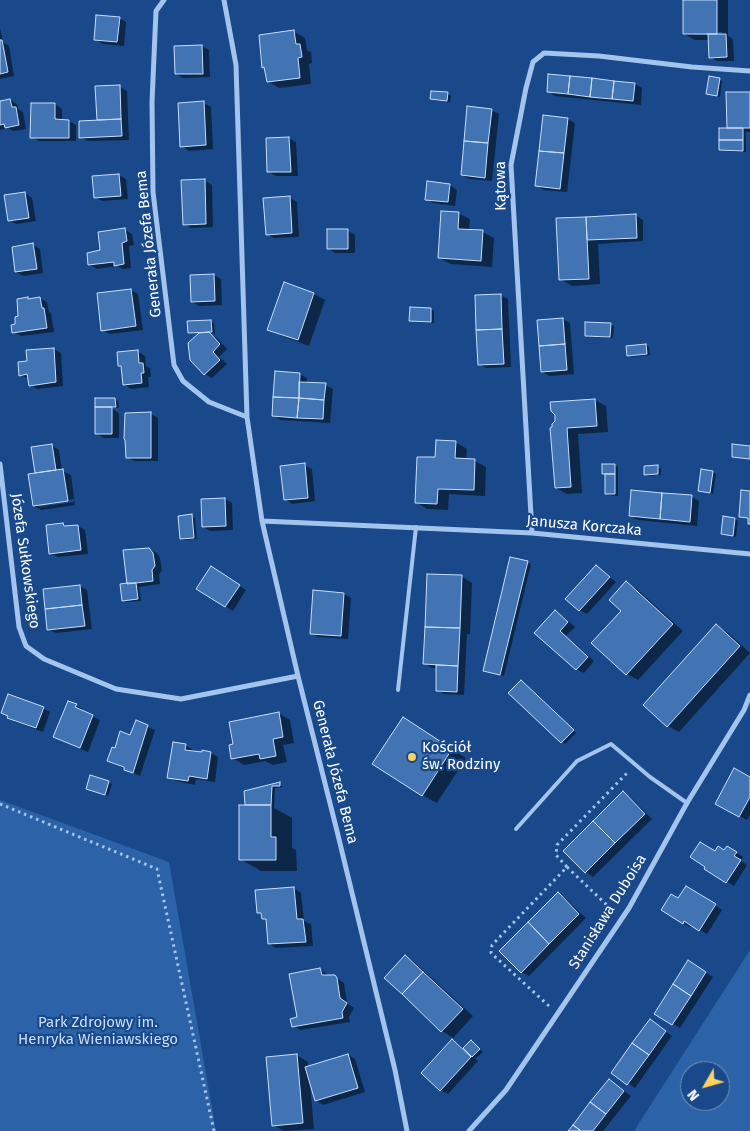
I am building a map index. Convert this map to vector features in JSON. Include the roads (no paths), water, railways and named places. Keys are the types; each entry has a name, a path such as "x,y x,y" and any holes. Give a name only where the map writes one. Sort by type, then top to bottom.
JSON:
{"street":[{"name":"Generała Józefa Bema","path":"164,0 156,11 152,102 154,192 174,365 182,381 209,402 247,417"},
{"name":"Generała Józefa Bema","path":"224,0 236,65 247,417 262,521 392,1061 407,1131"},
{"name":"Kątowa","path":"532,534 511,165 532,62 544,53 599,56 692,67 750,71"},
{"name":"Józefa Sułkowskiego","path":"0,464 19,626 26,646 44,659 116,688 181,699 298,676"},
{"name":"Janusza Korczaka","path":"262,521 532,534 750,554"},
{"name":"Stanisława Duboisa","path":"469,1131 506,1090 622,919 687,803 744,710 750,695"}],"lane":[{"path":"398,690 416,527"},
{"path":"516,829 577,760 611,744 687,803"}],"place":[{"name":"Kościół św. Rodziny","path":"412,757"}],"park label":[{"name":"Park Zdrojowy im. Henryka Wieniawskiego","path":"98,1032"}]}
